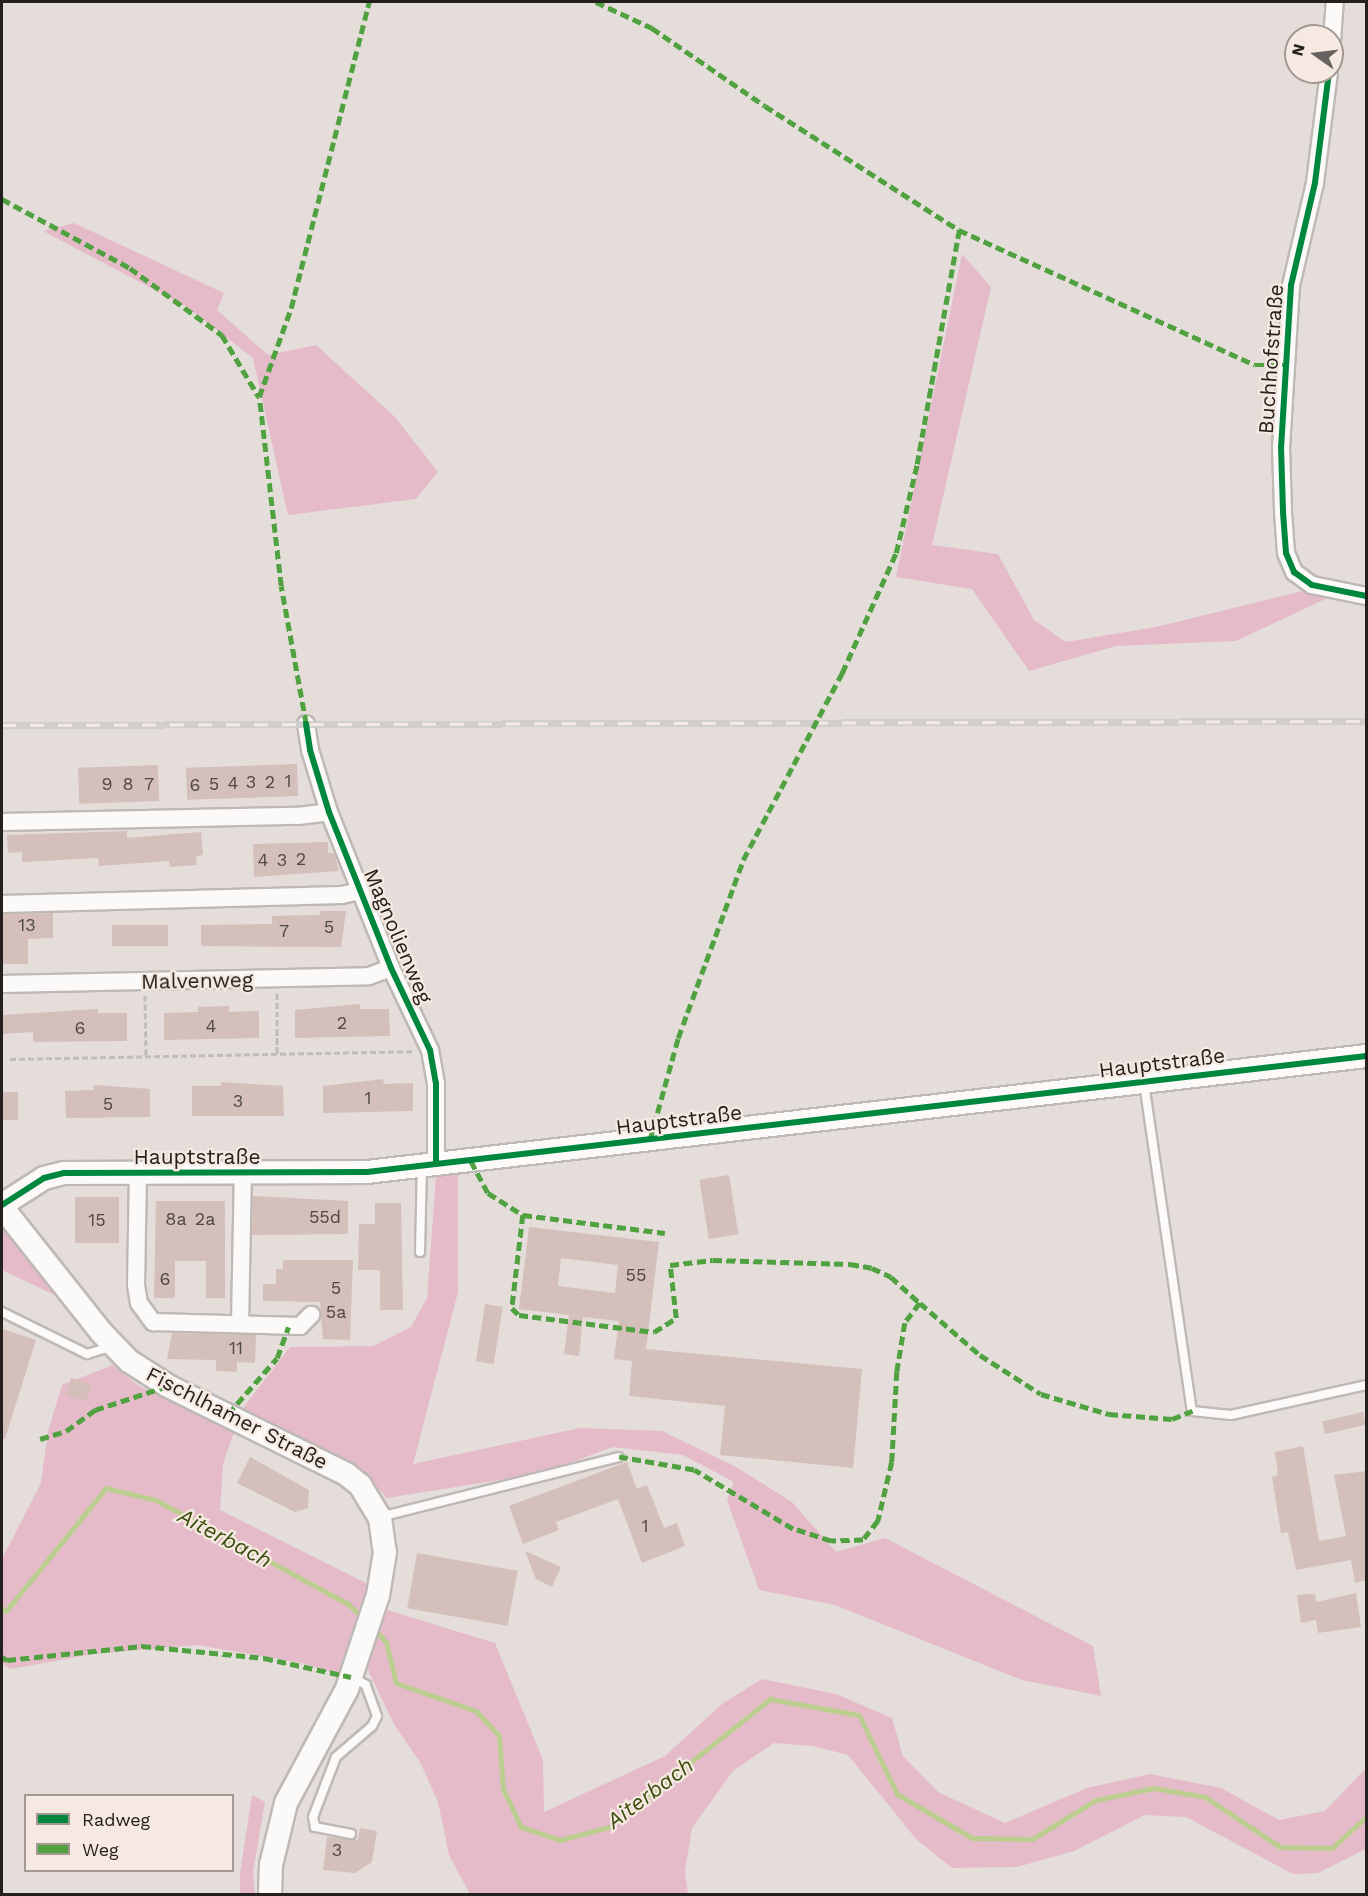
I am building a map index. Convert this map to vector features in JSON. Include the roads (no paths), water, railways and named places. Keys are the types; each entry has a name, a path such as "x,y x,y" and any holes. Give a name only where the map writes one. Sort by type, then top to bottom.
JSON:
{"street":[{"path":"1333,24 1335,2"},
{"name":"Buchhofstraße","path":"1327,84 1315,183 1291,285 1281,447 1286,553 1294,572 1312,585 1366,596"},
{"name":"Magnolienweg","path":"306,724 310,750 330,812 360,891 391,968 430,1050 436,1083 429,1165"},
{"path":"2,822 298,816 330,812"},
{"path":"2,904 342,896 360,891"},
{"name":"Malvenweg","path":"2,984 348,977 380,975 391,968"},
{"name":"Hauptstraße","path":"2,1206 28,1186 54,1175 138,1172 335,1174 1366,1056"},
{"path":"138,1172 136,1285 140,1303 149,1319 158,1323 300,1326 311,1315"},
{"path":"240,1324 243,1174"},
{"name":"Fischlhamer Straße","path":"2,1206 114,1346 148,1375 346,1474 360,1485 380,1518 385,1552 378,1595 351,1677 286,1803 271,1865 270,1894"}],"lane":[{"name":"Hauptstraße","path":"1144,1082 1192,1411 1231,1415 1366,1385"},
{"path":"420,1252 429,1165"},
{"path":"2,1312 87,1354 114,1346"},
{"path":"380,1518 619,1457"},
{"path":"351,1677 366,1685 376,1716 372,1726 336,1757 313,1817 315,1827 351,1834"}],"waterway":[{"name":"Aiterbach","path":"2,1609 6,1611 106,1488 156,1500 348,1604 363,1618"},
{"name":"Aiterbach","path":"374,1629 386,1642 396,1683 476,1711 499,1736 503,1789 521,1827 560,1840 609,1827 770,1699 859,1715 897,1794 972,1838 1032,1839 1096,1800 1154,1788 1205,1797 1280,1847 1332,1848 1366,1817"}],"railway":[{"path":"2,725 1366,721"}]}
